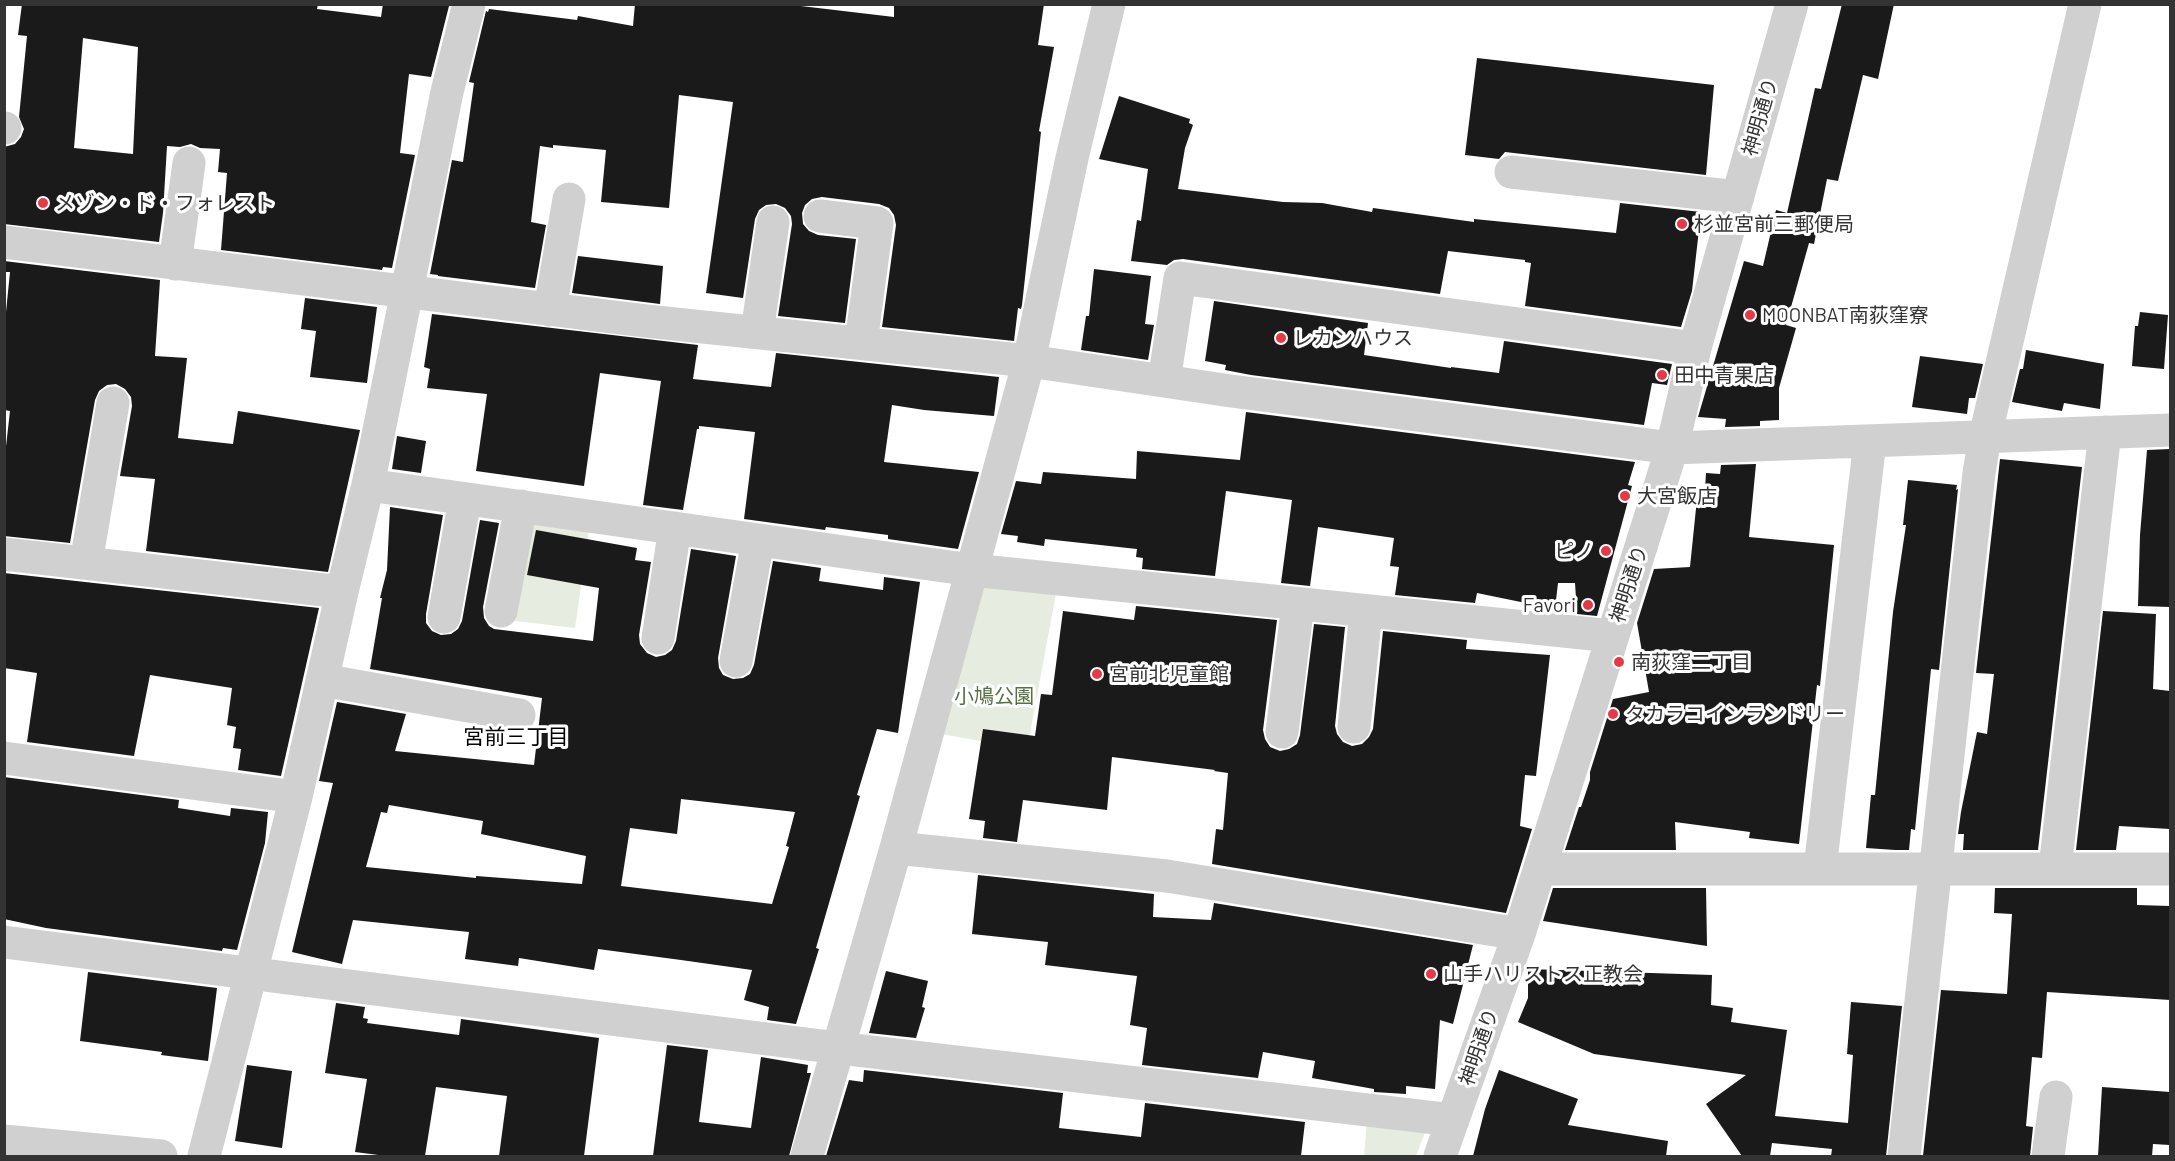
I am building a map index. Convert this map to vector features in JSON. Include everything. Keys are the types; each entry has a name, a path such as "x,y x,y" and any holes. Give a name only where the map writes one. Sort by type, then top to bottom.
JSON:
{"street":[{"path":"204,1156 296,797 368,485 447,92 469,4"},
{"path":"807,1156 896,848 1029,361 1072,158 1109,4"},
{"name":"神明通り","path":"1440,1156 1519,934 1672,448 1695,348 1792,4"},
{"path":"1904,1156 1979,473 1985,437 2085,4"},
{"path":"175,264 189,163"},
{"path":"1511,172 1738,197"},
{"path":"550,310 569,199"},
{"path":"820,216 877,223 861,343"},
{"path":"757,332 773,222"},
{"path":"4,242 550,310 1029,361 1672,448 2170,430"},
{"path":"1164,381 1180,278 1695,348"},
{"path":"86,563 113,403"},
{"path":"2055,868 2105,432"},
{"path":"1820,869 1870,441"},
{"path":"368,485 972,570 1612,636"},
{"path":"444,617 465,499"},
{"path":"501,611 521,506"},
{"path":"658,638 675,528"},
{"path":"736,661 758,540"},
{"path":"4,554 342,592"},
{"path":"1282,732 1298,604"},
{"path":"1354,728 1366,611"},
{"path":"322,680 519,715"},
{"path":"4,758 296,797"},
{"path":"896,848 1167,876 1519,934"},
{"path":"1540,869 2170,869"},
{"path":"4,942 838,1048 1453,1120"},
{"path":"2048,1156 2056,1096"},
{"path":"4,1141 161,1156"}],"green space":[{"path":"528,514 590,523 575,628 507,620"},
{"name":"小鳩公園","path":"981,583 1056,594 1027,749 941,734"},
{"path":"1367,1119 1427,1127 1416,1156 1364,1156"}],"building":[{"path":"22,4 318,4 317,9 381,17 383,4 449,6 431,77 409,74 400,153 415,155 392,268 383,267 382,270 221,250 227,173 218,172 220,149 200,148 191,144 180,147 167,146 159,242 4,224 4,147 15,144 24,129 19,117 27,36 18,35","holes":["83,38 138,47 133,154 74,148"]},
{"path":"635,4 784,4 894,17 894,4 1044,4 1038,45 1054,47 1039,131 1041,132 1022,305 1021,309 1018,308 1014,341 882,327 896,225 894,215 889,208 879,204 822,197 812,199 805,205 802,213 803,224 809,231 818,235 856,239 845,323 778,316 792,224 791,216 785,208 776,204 766,205 759,210 755,219 743,298 706,293 733,102 679,95 669,208 601,202 606,150 540,146 531,222 546,225 535,288 430,274 452,160 463,162 474,83 469,82 486,11 488,12 489,9 577,20 578,16 633,26"},
{"path":"1842,4 1894,4 1878,79 1863,75 1838,181 1827,179 1814,244 1809,243 1786,325 1796,328 1779,388 1779,420 1760,421 1760,426 1725,427 1726,419 1698,417 1744,261 1763,266 1776,210 1787,213 1815,88 1821,89"},
{"path":"1477,58 1714,85 1706,175 1505,152 1499,159 1465,155"},
{"path":"1119,96 1190,119 1189,123 1193,125 1185,148 1178,189 1283,202 1322,203 1372,212 1373,208 1474,222 1474,219 1616,233 1620,203 1701,212 1692,291 1681,327 1525,306 1531,263 1525,260 1448,251 1440,294 1183,259 1174,260 1167,265 1131,261 1137,220 1141,221 1148,169 1099,159"},
{"path":"578,256 663,266 660,304 572,293"},
{"path":"4,261 160,280 155,356 187,358 178,438 233,444 238,411 360,430 328,572 146,551 155,479 120,476 132,406 131,397 125,389 116,384 107,385 99,391 95,400 70,543 4,536 4,464 10,411 4,410 4,332 10,272 4,272"},
{"path":"1094,269 1151,276 1145,324 1154,325 1148,360 1081,350 1086,316 1089,316"},
{"path":"305,298 377,307 367,383 310,377 316,331 301,329"},
{"path":"1214,301 1368,323 1364,355 1451,368 1499,373 1504,341 1672,364 1667,385 1652,383 1644,425 1251,375 1225,370 1226,365 1205,361"},
{"path":"2140,312 2168,315 2164,369 2132,366 2135,326 2138,326"},
{"path":"432,314 698,345 693,379 771,387 776,353 999,377 994,416 892,405 884,462 979,472 958,549 888,539 888,535 826,527 825,530 744,519 755,432 699,426 683,510 643,505 661,381 600,373 584,486 476,471 487,394 427,388 430,369 424,367"},
{"path":"2026,350 2104,364 2100,409 2064,403 2062,411 2012,402 2020,369 2023,369"},
{"path":"1920,356 1983,364 1975,398 1969,398 1967,414 1912,407"},
{"path":"1246,412 1635,462 1628,485 1632,486 1597,616 1577,614 1575,583 1558,583 1555,609 1477,593 1475,603 1395,595 1399,567 1390,566 1394,538 1318,527 1310,586 1281,583 1292,500 1226,491 1215,576 1142,569 1143,558 1136,557 1137,549 1045,539 1044,546 1017,542 1018,536 1001,534 1016,481 1041,484 1043,472 1136,479 1137,451 1240,460"},
{"path":"397,436 426,441 421,473 392,469"},
{"path":"2170,449 2170,607 2138,606 2140,535 2147,450"},
{"path":"2000,459 2082,467 2038,850 1963,850 1964,834 1958,834 1977,732 1987,734 1994,674 1976,673"},
{"path":"1756,464 1749,537 1834,545 1820,686 1817,685 1799,844 1749,838 1750,832 1675,822 1676,850 1565,850 1590,780 1590,772 1613,699 1649,692 1637,623 1654,569 1690,567 1698,489 1705,490 1706,473 1720,474 1721,465"},
{"path":"1908,480 1957,485 1956,490 1958,489 1939,670 1931,669 1915,830 1911,829 1909,850 1866,848 1871,795 1875,795 1893,612 1906,525 1903,525"},
{"path":"390,507 443,515 426,623 432,631 441,635 451,634 458,629 462,621 480,520 499,523 483,607 484,618 489,626 494,629 593,641 599,588 527,575 536,530 637,548 635,560 651,562 639,635 640,644 647,653 656,657 672,650 676,641 691,549 736,556 718,658 719,668 723,675 733,679 743,678 750,674 754,665 773,561 821,568 819,581 883,590 884,577 920,582 898,733 877,729 816,948 819,949 796,1024 767,1020 769,1007 744,1000 752,970 598,949 594,970 519,958 518,966 465,959 469,932 353,920 342,964 292,952 333,783 319,781 337,702 406,714 395,751 534,765 542,698 370,669 382,598 380,598 387,570","holes":["681,799 795,812 786,846 789,847 772,904 621,886 630,828 677,834","389,805 483,821 481,834 586,856 582,884 476,876 476,878 366,867 381,812 387,813"]},
{"path":"4,573 319,608 281,776 238,770 241,749 233,748 236,727 227,725 232,688 150,675 134,756 27,742 37,673 4,668"},
{"path":"1136,606 1277,620 1263,730 1270,747 1280,751 1297,744 1300,735 1314,624 1345,627 1335,726 1343,742 1352,746 1362,744 1373,729 1383,631 1467,640 1466,649 1550,655 1536,776 1525,775 1520,826 1532,829 1506,913 1212,864 1216,829 1223,830 1228,773 1215,770 1112,757 1107,810 1023,800 1017,842 983,838 985,821 969,819 983,729 1035,736 1041,694 1052,695 1063,611 1134,620"},
{"path":"2103,611 2156,614 2153,689 2170,691 2170,829 2119,826 2116,850 2076,850"},
{"path":"4,777 179,800 178,808 230,816 231,808 268,812 265,843 237,950 223,948 222,951 46,928 4,919"},
{"path":"978,875 1154,894 1153,917 1211,920 1214,903 1473,945 1453,1024 1440,1020 1435,1089 1406,1086 1406,1094 1374,1092 1374,1089 1312,1078 1315,1061 1263,1052 1258,1078 1142,1065 1147,1028 1130,1025 1137,976 1045,965 1048,942 972,934"},
{"path":"1553,888 1706,888 1707,946 1543,921"},
{"path":"1995,888 2137,888 2137,905 2170,906 2170,1000 2047,992 2042,1058 2032,1057 2026,1126 2033,1127 2030,1156 1923,1156 1941,990 2007,994 2012,914 1994,913"},
{"path":"1528,969 1712,975 1711,1005 1733,1008 1731,1022 1787,1030 1775,1116 1848,1123 1853,1055 1847,1054 1851,1002 1902,1006 1886,1156 1831,1156 1832,1149 1772,1143 1770,1156 1742,1156 1706,1104 1746,1075 1594,1054 1518,1022 1528,998"},
{"path":"886,971 928,981 922,1007 925,1008 916,1038 869,1033"},
{"path":"88,972 217,988 208,1061 80,1041"},
{"path":"336,1003 365,1007 363,1018 368,1019 367,1023 459,1035 461,1019 599,1038 584,1156 499,1156 507,1096 436,1087 425,1156 386,1156 355,1152 367,1079 325,1073"},
{"path":"667,1045 708,1050 699,1122 751,1128 761,1057 808,1065 807,1073 811,1073 789,1156 653,1156"},
{"path":"247,1065 292,1071 282,1148 235,1141"},
{"path":"864,1070 1063,1093 1059,1128 1141,1137 1145,1103 1305,1122 1301,1156 826,1156 849,1080 863,1082"},
{"path":"1499,1070 1578,1099 1568,1125 1668,1141 1666,1156 1473,1156 1485,1109"},
{"path":"2102,1087 2170,1092 2170,1145 2153,1144 2152,1156 2098,1156"}],"place":[{"name":"メゾン・ド・フォレスト","path":"43,203"},
{"name":"杉並宮前三郵便局","path":"1682,224"},
{"name":"MOONBAT南荻窪寮","path":"1750,315"},
{"name":"レカンハウス","path":"1281,338"},
{"name":"田中青果店","path":"1662,375"},
{"name":"大宮飯店","path":"1625,496"},
{"name":"ピノ","path":"1606,551"},
{"name":"Favori","path":"1588,605"},
{"name":"南荻窪二丁目","path":"1619,662"},
{"name":"宮前北児童館","path":"1097,674"},
{"name":"タカラコインランドリー","path":"1613,714"},
{"name":"山手ハリストス正教会","path":"1431,974"}],"district":[{"name":"宮前三丁目","path":"516,737"}]}
